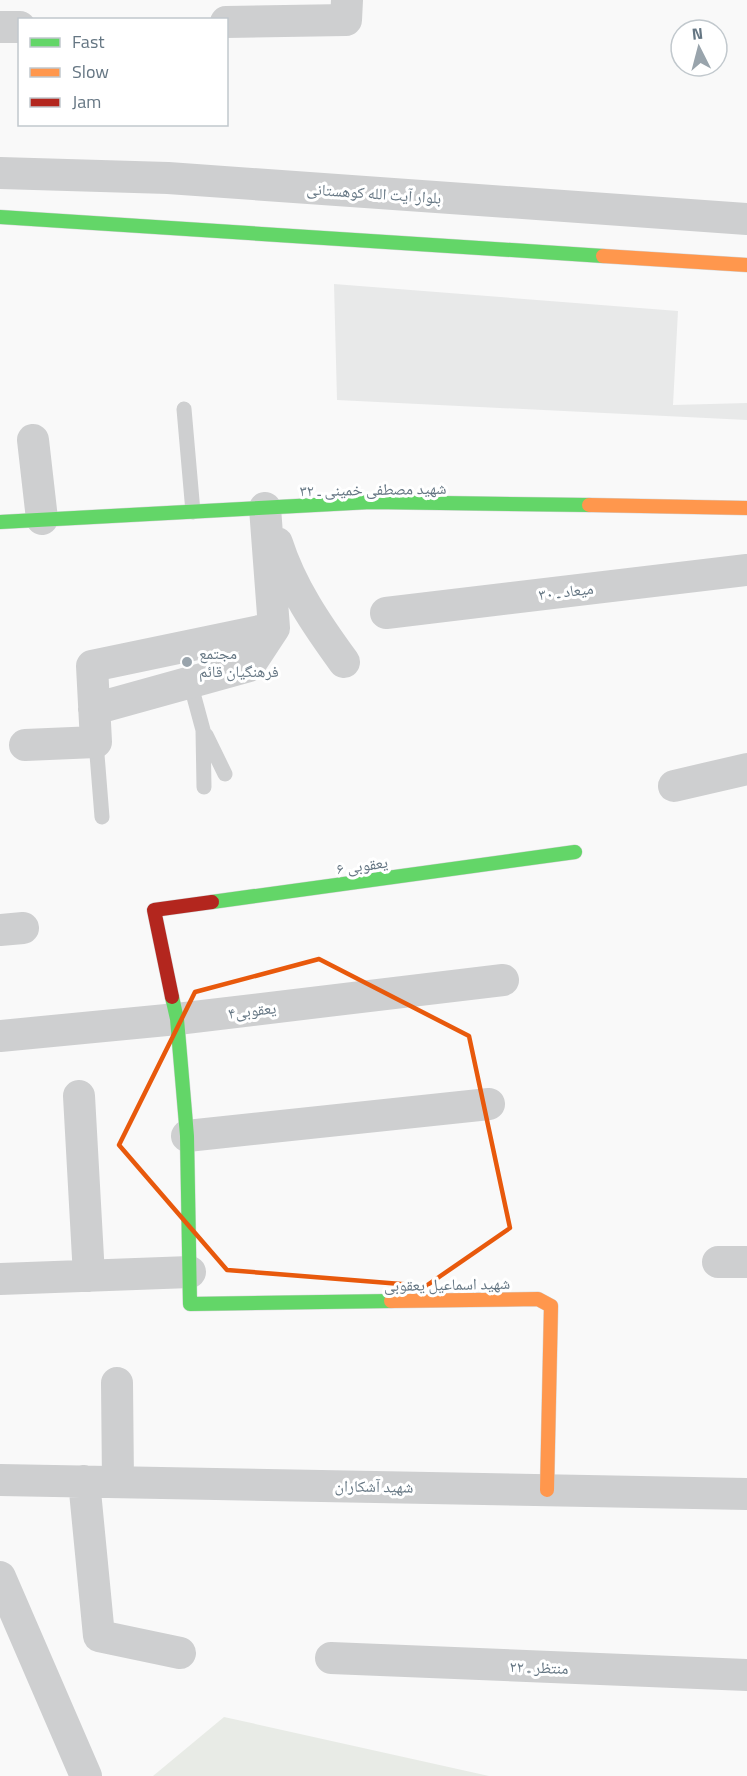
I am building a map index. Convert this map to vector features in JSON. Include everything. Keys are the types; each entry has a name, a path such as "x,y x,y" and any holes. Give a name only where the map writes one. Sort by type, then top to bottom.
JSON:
{"street":[{"path":"228,22 346,20 347,0"},
{"path":"0,27 18,27"},
{"name":"بلوار آیت الله کوهستانی","path":"0,172 168,178 747,219"},
{"path":"0,217 747,265"},
{"path":"33,440 42,519"},
{"name":"شهید مصطفی خمینی ـ ۳۲","path":"0,522 371,502 747,508"},
{"path":"94,709 249,666 274,628 265,508"},
{"path":"265,508 282,561 315,623 344,662"},
{"name":"میعاد ـ ۳۰","path":"386,613 747,570"},
{"path":"25,745 96,742 92,666 274,628"},
{"path":"674,786 747,770"},
{"name":"یعقوبی ۶","path":"177,1019 154,910 575,852"},
{"name":"یعقوبی۴","path":"0,1036 177,1019 503,980"},
{"path":"0,1279 190,1272 187,1136 177,1019"},
{"path":"79,1096 89,1276"},
{"path":"187,1136 489,1104"},
{"name":"شهید اسماعیل یعقوبی","path":"190,1272 190,1304 538,1299 551,1306 547,1490"},
{"path":"117,1383 118,1482"},
{"name":"شهید آشکاران","path":"0,1480 747,1494"},
{"path":"84,1481 99,1636 180,1653"},
{"path":"0,1577 86,1776"},
{"name":"منتظر ـ ۲۲","path":"331,1658 747,1675"}],"lane":[{"path":"184,409 193,512"},
{"path":"190,682 203,730 225,774"},
{"path":"203,730 204,787"},
{"path":"96,742 102,817"}],"highlighted area":[{"path":"319,959 469,1036 510,1228 426,1286 227,1270 119,1145 195,992"}],"shaded area":[{"path":"334,284 678,311 673,405 747,403 747,420 337,400"},
{"path":"224,1717 489,1776 153,1776"}],"traffic: fast":[{"path":"0,217 603,256"},
{"path":"0,522 371,502 589,505"},
{"path":"212,902 575,852"},
{"path":"172,997 177,1019 187,1136 190,1304 391,1301"}],"traffic: slow":[{"path":"603,256 747,265"},
{"path":"589,505 747,508"},
{"path":"391,1301 538,1299 551,1306 547,1490"}],"traffic: jam":[{"path":"172,997 154,910 212,902"}],"place":[{"name":"مجتمع فرهنگیان قائم","path":"187,662"}]}
